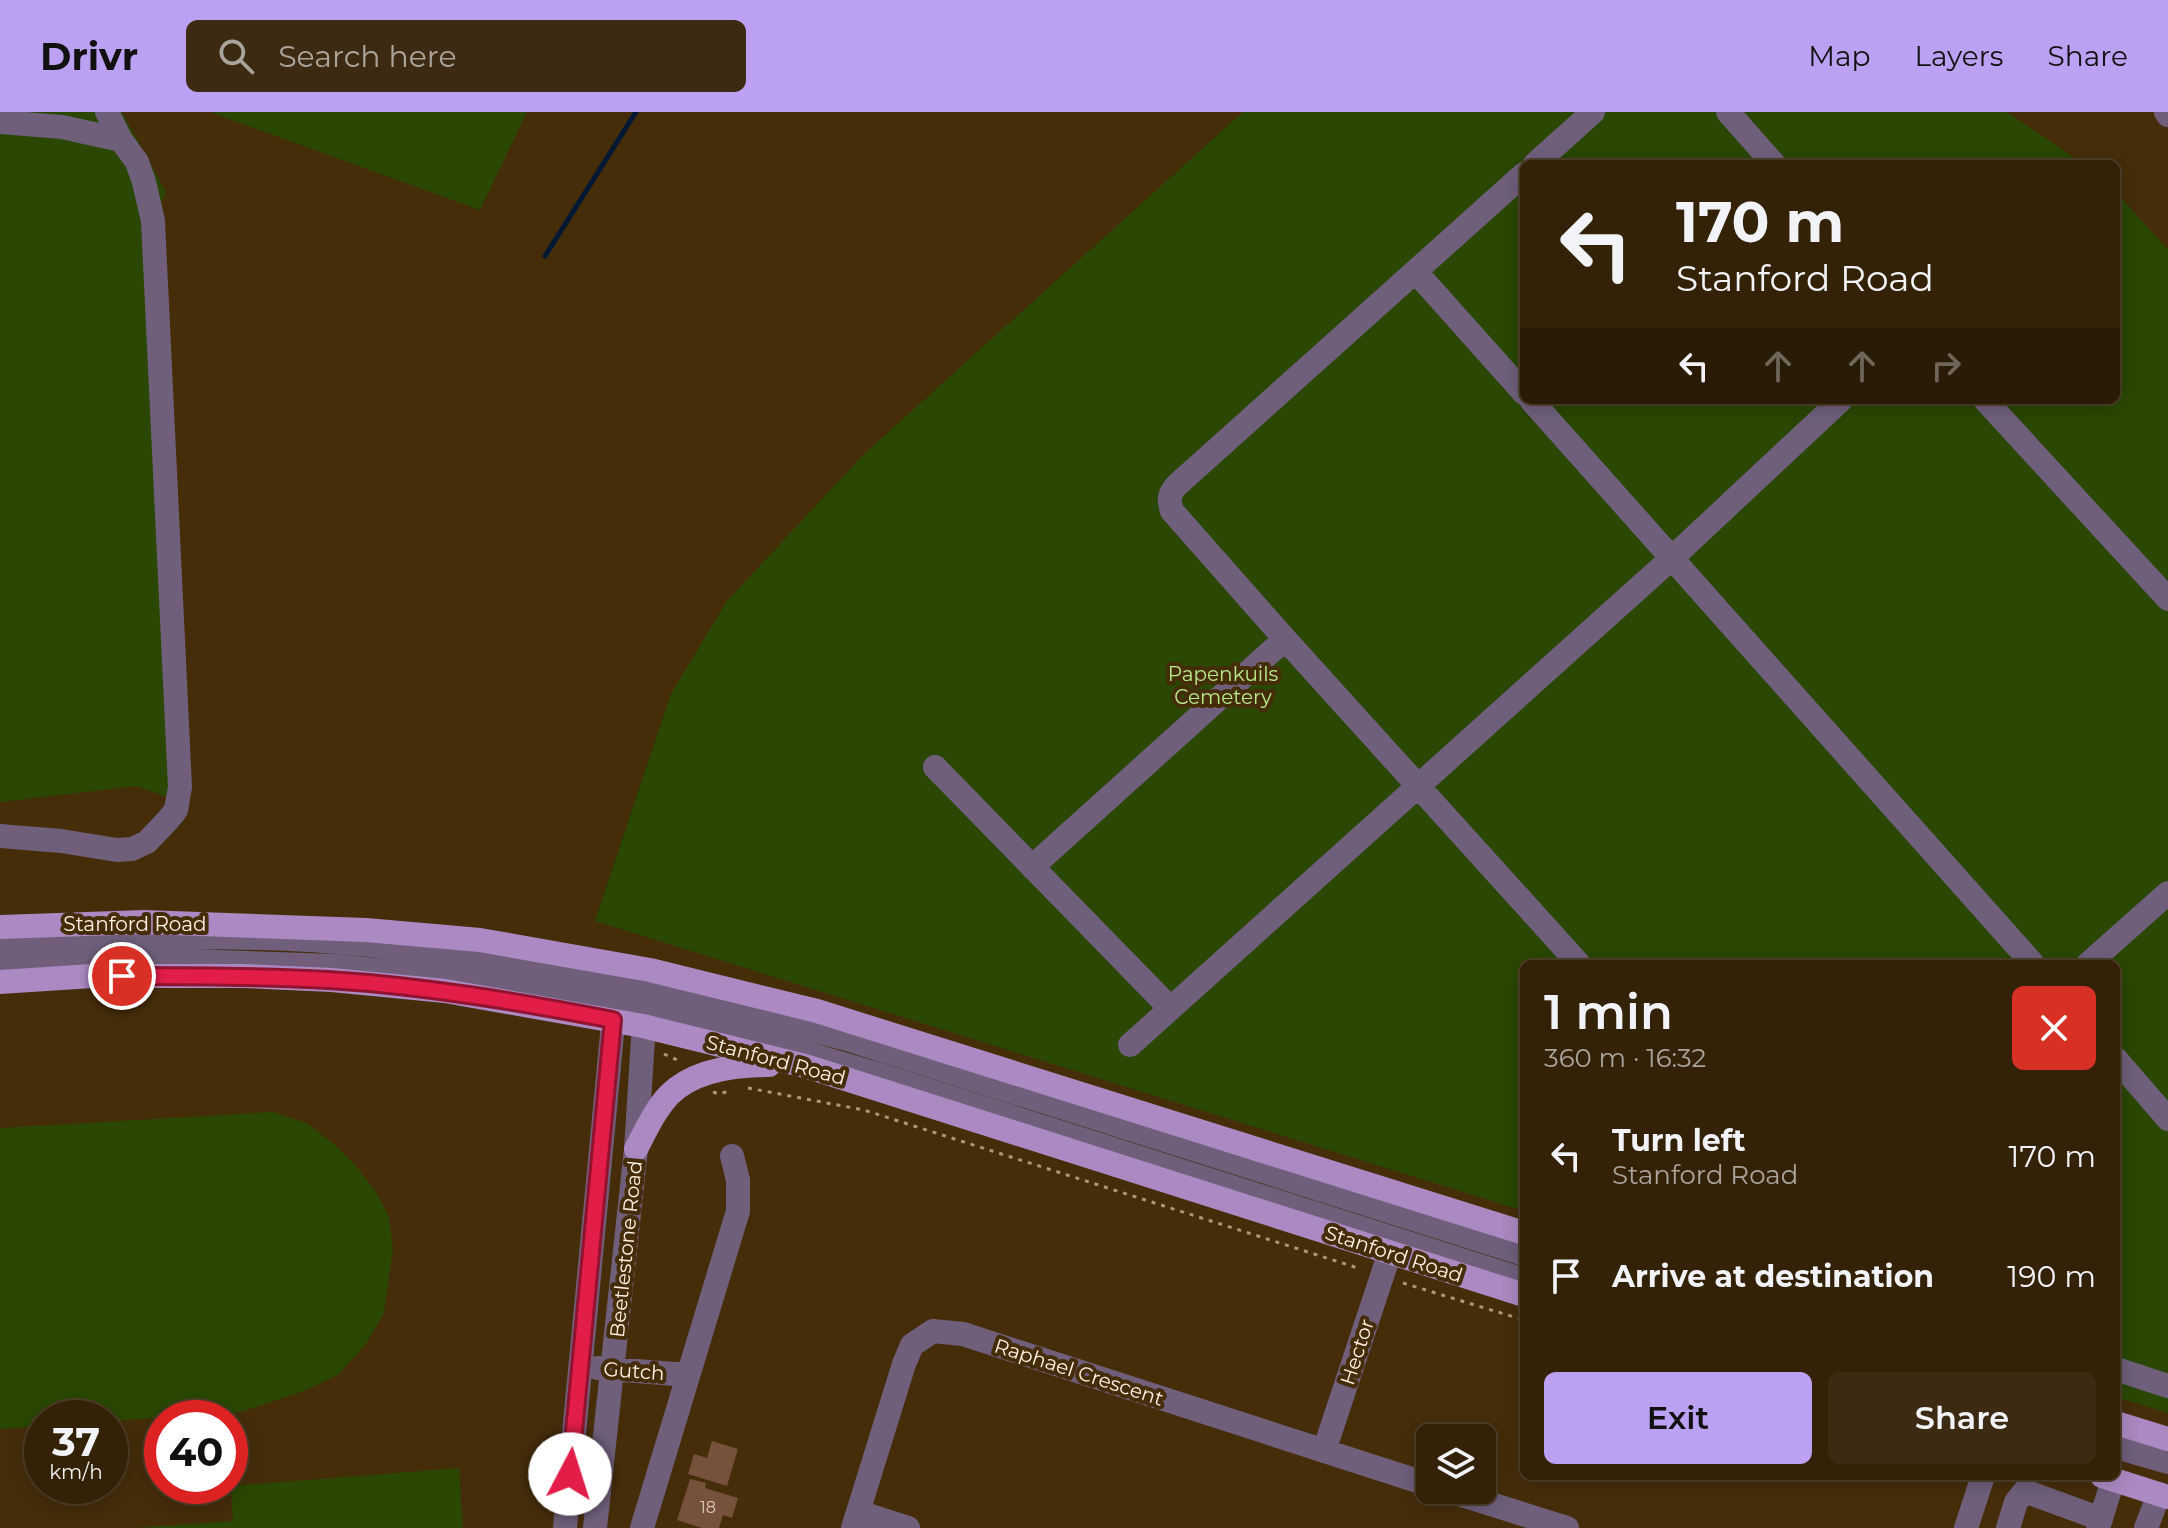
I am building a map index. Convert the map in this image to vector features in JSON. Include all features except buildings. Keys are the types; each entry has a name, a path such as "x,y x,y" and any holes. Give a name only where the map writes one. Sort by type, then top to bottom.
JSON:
{"main road":[{"name":"Stanford Road","path":"0,927 144,922 275,925 480,940 616,993 647,999 805,1066 1520,1294"},
{"name":"Stanford Road","path":"0,982 92,976 243,976 332,980 445,991 616,993 647,999 817,1011 1520,1232"},
{"path":"636,1149 671,1093 697,1077 740,1067 805,1066"},
{"path":"2120,1424 2168,1439"},
{"path":"2114,1480 2163,1495"}],"street":[{"path":"0,836 117,850 132,849 147,842 176,810 180,787 153,221 137,162 121,140 107,112"},
{"path":"1539,160 1593,112"},
{"path":"1728,112 1770,160"},
{"path":"0,122 62,127 121,140"},
{"path":"1520,178 1177,485 1170,493 1169,501 1172,511 1285,639 1575,960"},
{"path":"1416,272 1520,389"},
{"path":"1535,404 2029,960"},
{"path":"1130,1045 1672,558 1837,404"},
{"path":"1989,404 2168,599"},
{"path":"1032,867 1285,639"},
{"path":"935,767 1170,1008"},
{"path":"2093,960 2168,893"},
{"path":"0,944 135,936 311,940 542,969 616,993"},
{"path":"0,964 159,960 335,966 616,993"},
{"name":"Beetlestone Road","path":"565,1528 616,993"},
{"path":"647,999 669,993 850,1040 1520,1253"},
{"path":"647,999 765,1041 1520,1279"},
{"name":"Beetlestone Road","path":"595,1528 636,1149 647,999"},
{"path":"2120,1064 2168,1119"},
{"path":"642,1528 738,1211 738,1180 732,1156"},
{"name":"Hector","path":"1324,1451 1390,1252"},
{"name":"Raphael Crescent","path":"856,1520 904,1364 912,1345 933,1331 963,1334 1416,1481"},
{"name":"Gutch","path":"580,1367 688,1375"},
{"path":"2120,1370 2168,1386"},
{"path":"2120,1448 2168,1462"},
{"path":"1966,1528 1982,1480"},
{"path":"2008,1528 2016,1502 2024,1492 2099,1523 2108,1480"},
{"path":"2147,1526 2163,1495"},
{"path":"1491,1504 1567,1528"},
{"path":"856,1520 908,1528"}],"path":[{"path":"697,1077 714,1093 739,1088 877,1113 1520,1319"}],"green space":[{"path":"0,112 122,112 166,192 153,222 180,787 167,797 137,786 0,802"},
{"path":"210,112 527,112 480,210"},
{"name":"Papenkuils Cemetery","path":"1243,112 2007,112 2078,160 1520,160 1520,404 2120,404 2120,196 2168,250 2168,1413 2120,1398 2120,960 1520,960 1520,1210 595,921 671,694 727,601 863,455"},
{"path":"273,1112 306,1123 355,1165 376,1192 389,1217 393,1249 384,1313 366,1344 338,1375 304,1391 248,1409 248,1400 144,1400 144,1419 128,1420 128,1400 24,1400 24,1427 0,1429 0,1128"},
{"path":"459,1468 463,1528 134,1528 233,1521 232,1504 248,1504 248,1485"}],"waterway":[{"path":"545,256 636,112"}],"route":[{"path":"122,976 332,980 445,991 613,1020 570,1474"}]}
